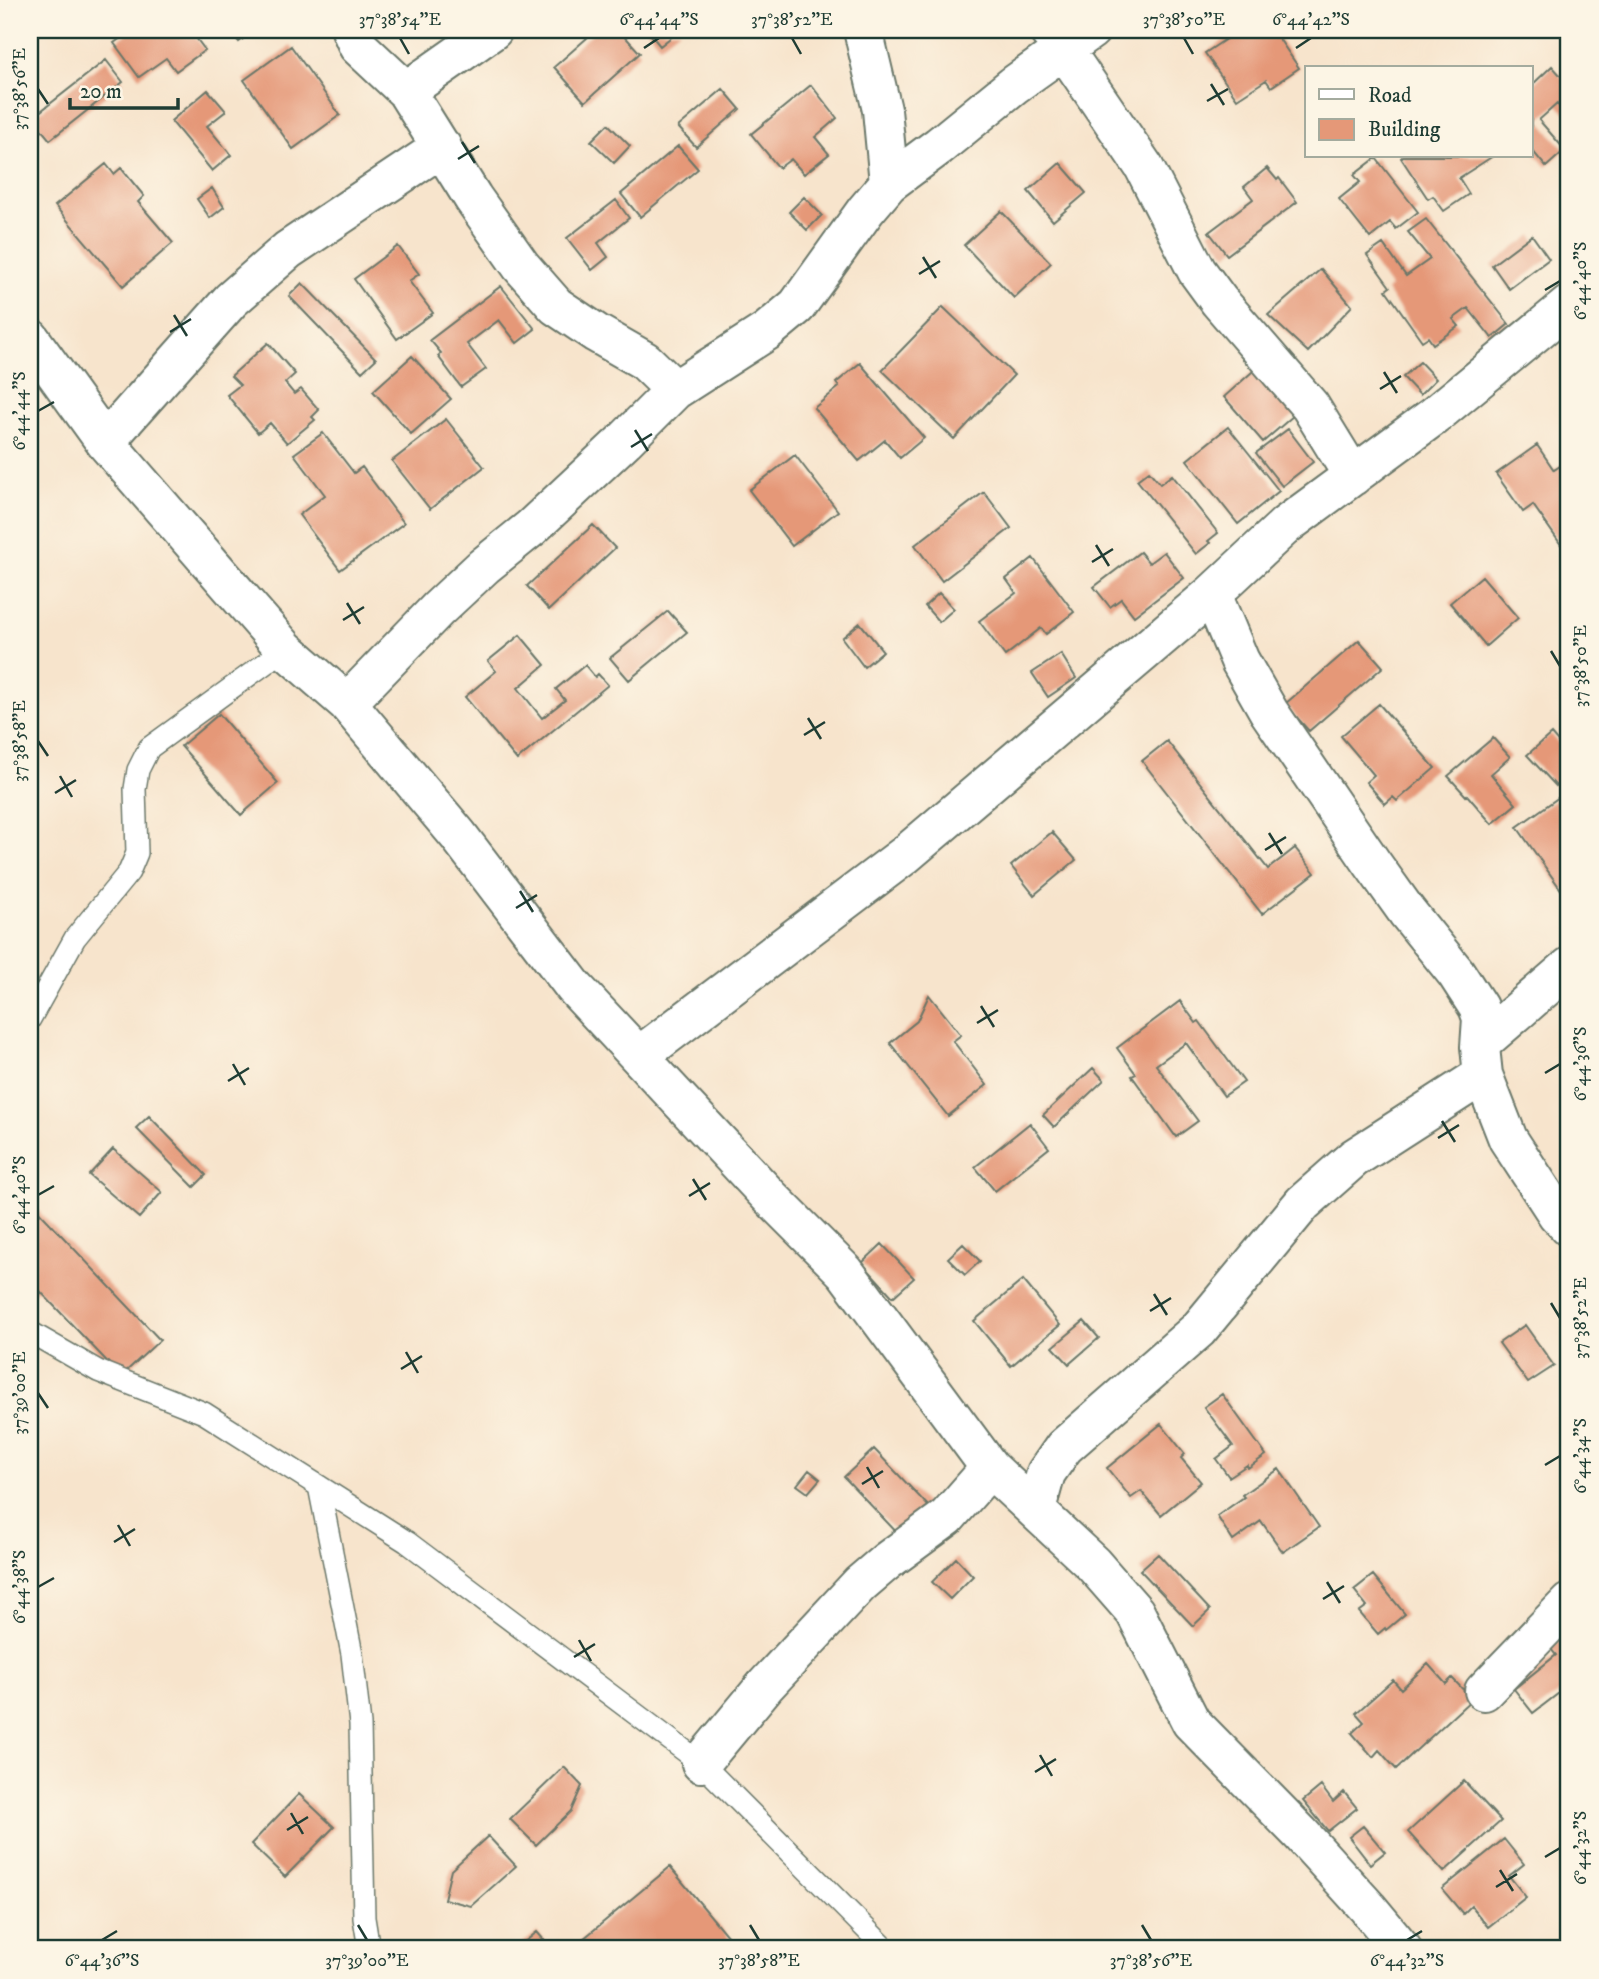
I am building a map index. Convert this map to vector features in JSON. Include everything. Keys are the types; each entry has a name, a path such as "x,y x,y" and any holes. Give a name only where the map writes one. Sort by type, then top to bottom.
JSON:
{"street":[{"path":"351,30 358,46 406,91 473,198 521,266 556,306 645,361 675,390"},
{"path":"406,91 493,30"},
{"path":"863,30 882,110 889,183"},
{"path":"347,703 438,609 531,528 675,390 767,331 797,306 866,210 889,183 1014,85 1067,36 1144,167 1197,271 1219,301 1310,406 1353,476"},
{"path":"105,442 240,291 288,250 442,148"},
{"path":"639,1056 905,855 1212,594 1286,525 1434,416 1569,305"},
{"path":"30,338 105,442 285,649 347,703 458,835 574,987 770,1197 845,1272 990,1468 1093,1564 1135,1612 1191,1723 1300,1833 1402,1949"},
{"path":"1212,594 1240,661 1269,712 1372,863 1456,973 1478,1007 1482,1018 1481,1061 1508,1139 1557,1214 1569,1227"},
{"path":"1035,1509 1046,1473 1064,1447 1198,1330 1303,1203 1354,1158 1481,1061 1486,1040 1569,967"},
{"path":"701,1763 765,1686 860,1584 947,1517 990,1468"},
{"path":"1484,1691 1569,1603"}],"lane":[{"path":"30,1019 75,938 129,872 137,853 135,789 138,770 149,748 285,649"},
{"path":"30,1332 98,1371 204,1413 407,1542 701,1763 886,1949"},
{"path":"319,1486 352,1654 360,1724 364,1918 369,1949"}],"building":[{"path":"132,30 190,30 205,50 176,71 166,58 139,77 114,43"},
{"path":"229,30 254,30 239,42"},
{"path":"596,30 619,30 640,53 585,102 554,67"},
{"path":"647,30 680,30 660,46"},
{"path":"1233,30 1273,30 1299,68 1271,87 1266,80 1237,99 1205,53 1235,33"},
{"path":"291,46 340,115 293,149 244,80"},
{"path":"106,60 123,82 50,140 32,118"},
{"path":"1552,66 1569,85 1569,117 1557,104 1539,120 1565,150 1546,167 1532,150 1532,85"},
{"path":"811,85 837,118 815,137 829,154 804,174 791,159 779,168 751,134"},
{"path":"723,89 740,109 696,147 678,127"},
{"path":"208,90 226,111 207,126 231,155 212,171 171,121"},
{"path":"608,124 630,146 614,163 591,141"},
{"path":"678,146 698,169 640,217 621,194"},
{"path":"1376,158 1418,212 1396,229 1390,222 1370,238 1339,199 1360,182 1354,175"},
{"path":"1401,158 1490,158 1459,178 1469,194 1444,211 1433,196 1428,199"},
{"path":"1060,163 1086,193 1053,221 1028,191"},
{"path":"106,164 114,174 121,168 144,196 138,202 173,243 123,286 55,206"},
{"path":"1267,168 1277,180 1279,178 1297,202 1227,255 1209,232 1253,199 1244,187"},
{"path":"212,188 224,207 210,218 197,199"},
{"path":"804,197 822,215 807,230 789,212"},
{"path":"616,200 629,218 598,243 608,257 592,270 567,238"},
{"path":"1001,211 1051,263 1014,298 964,245"},
{"path":"1426,219 1509,324 1492,338 1468,308 1453,319 1459,326 1433,344 1428,337 1422,341 1386,290 1390,287 1367,255 1383,244 1406,276 1430,259 1408,232"},
{"path":"1532,235 1549,259 1509,289 1492,265"},
{"path":"398,246 419,274 409,281 433,313 397,339 354,279"},
{"path":"1321,269 1352,306 1308,352 1268,315"},
{"path":"302,283 376,359 362,372 289,296"},
{"path":"501,286 535,329 517,343 499,320 467,344 486,369 461,387 438,356 441,353 430,340"},
{"path":"943,307 1014,375 954,439 882,370"},
{"path":"268,343 295,374 285,383 294,394 301,389 319,410 312,417 315,420 287,443 270,423 258,433 227,395 240,385 231,376"},
{"path":"412,356 451,399 411,434 373,391"},
{"path":"1420,362 1436,379 1420,395 1403,377"},
{"path":"860,363 924,438 900,458 885,440 859,461 814,408 839,387 836,383"},
{"path":"1261,364 1301,409 1263,442 1224,397"},
{"path":"446,419 484,467 430,509 392,461"},
{"path":"1228,427 1279,491 1238,524 1187,460"},
{"path":"1288,429 1313,462 1282,486 1256,453"},
{"path":"323,433 354,473 362,467 404,523 340,570 299,515 325,495 294,454"},
{"path":"1537,445 1554,470 1569,460 1569,556 1533,505 1523,512 1496,474"},
{"path":"795,455 838,511 792,546 749,490"},
{"path":"1149,471 1160,484 1172,475 1218,533 1196,554 1137,480"},
{"path":"984,492 1011,528 942,581 915,545"},
{"path":"593,525 615,548 549,610 527,586"},
{"path":"1140,552 1149,563 1164,552 1184,578 1134,616 1121,599 1110,607 1094,587"},
{"path":"1033,558 1074,612 1046,634 1041,628 1005,656 979,621 1016,593 1006,579"},
{"path":"1482,576 1518,618 1486,646 1450,603"},
{"path":"939,593 954,609 939,622 925,606"},
{"path":"668,611 687,632 629,680 610,658"},
{"path":"860,623 883,651 864,667 842,638"},
{"path":"520,635 545,665 518,688 542,718 565,700 556,689 585,665 595,677 598,674 608,685 517,760 465,697 496,671 488,661"},
{"path":"1359,640 1383,667 1309,731 1285,704"},
{"path":"1061,654 1076,678 1048,697 1032,673"},
{"path":"1379,704 1435,768 1397,801 1393,797 1385,804 1366,782 1374,775 1341,736"},
{"path":"219,714 278,783 241,815 181,746"},
{"path":"1551,734 1569,755 1569,775 1556,786 1527,755"},
{"path":"1493,738 1510,757 1491,774 1516,804 1492,824 1448,776"},
{"path":"1167,741 1268,869 1295,848 1315,873 1262,914 1142,761"},
{"path":"1569,790 1569,886 1562,891 1517,827"},
{"path":"1052,832 1076,860 1034,895 1011,866"},
{"path":"929,995 961,1035 953,1041 987,1085 948,1116 890,1043 917,1021"},
{"path":"1180,1001 1196,1023 1199,1021 1244,1082 1224,1096 1186,1043 1156,1065 1198,1121 1176,1137 1132,1076 1136,1074 1117,1048"},
{"path":"1093,1068 1104,1080 1054,1127 1043,1115"},
{"path":"149,1116 206,1175 194,1187 136,1128"},
{"path":"1030,1123 1049,1148 995,1191 975,1167"},
{"path":"113,1149 162,1192 139,1218 89,1175"},
{"path":"30,1202 160,1340 121,1376 38,1289 30,1296"},
{"path":"882,1244 914,1278 893,1297 862,1263"},
{"path":"963,1244 980,1261 965,1275 948,1258"},
{"path":"1023,1280 1060,1325 1011,1366 974,1321"},
{"path":"1084,1321 1099,1338 1069,1364 1053,1347"},
{"path":"1525,1325 1554,1366 1528,1383 1499,1343"},
{"path":"1222,1394 1266,1455 1229,1477 1216,1459 1233,1446 1204,1407"},
{"path":"1161,1424 1185,1454 1181,1458 1201,1482 1161,1515 1141,1491 1131,1498 1107,1468"},
{"path":"874,1449 933,1511 903,1539 844,1477"},
{"path":"1279,1469 1319,1527 1283,1552 1261,1521 1233,1541 1217,1516"},
{"path":"809,1470 820,1479 808,1493 797,1485"},
{"path":"1158,1554 1210,1610 1193,1626 1140,1570"},
{"path":"956,1558 973,1576 950,1599 932,1582"},
{"path":"1373,1575 1405,1614 1378,1634 1359,1612 1367,1606 1354,1590"},
{"path":"1569,1633 1569,1699 1563,1690 1533,1713 1514,1689 1556,1655 1550,1648"},
{"path":"1428,1664 1446,1684 1452,1678 1472,1699 1396,1769 1379,1750 1373,1757 1352,1733 1364,1722 1356,1713 1393,1680 1401,1689"},
{"path":"564,1767 582,1786 571,1811 536,1845 510,1819"},
{"path":"1464,1781 1501,1821 1444,1872 1408,1832"},
{"path":"1321,1786 1333,1802 1344,1792 1357,1808 1328,1831 1303,1801"},
{"path":"299,1794 334,1827 285,1877 251,1844"},
{"path":"1363,1826 1385,1852 1370,1864 1349,1837"},
{"path":"488,1836 516,1866 471,1906 444,1899 451,1870"},
{"path":"1504,1839 1524,1864 1509,1876 1526,1897 1488,1927 1471,1906 1463,1914 1442,1889"},
{"path":"670,1867 738,1949 571,1949"},
{"path":"537,1932 552,1949 516,1949"}]}
